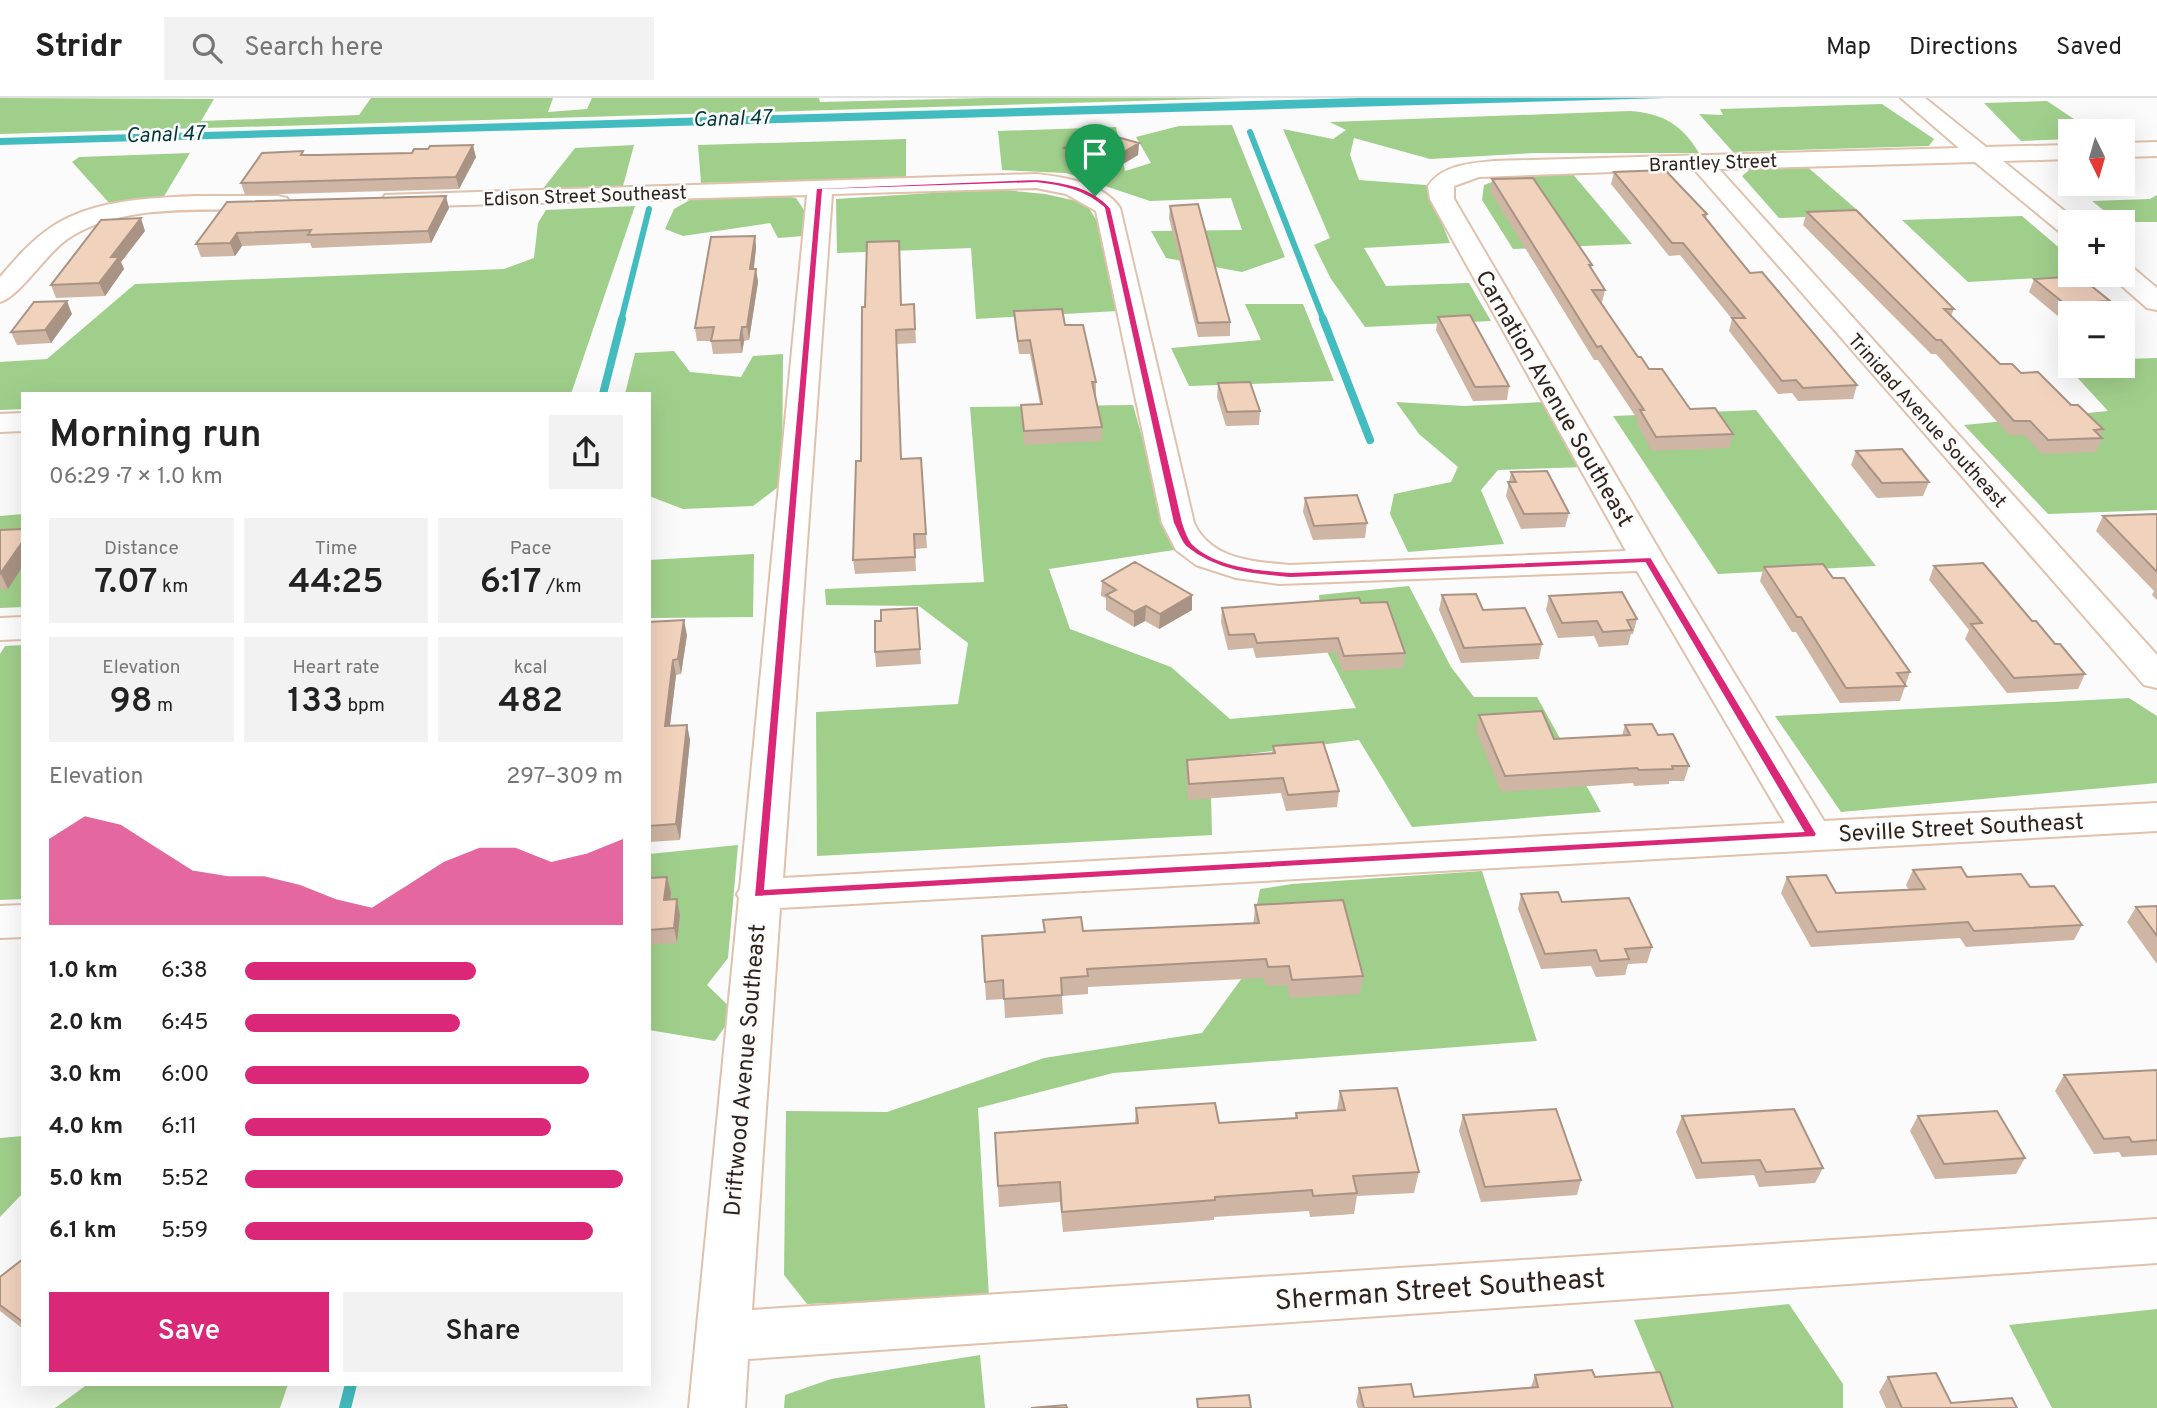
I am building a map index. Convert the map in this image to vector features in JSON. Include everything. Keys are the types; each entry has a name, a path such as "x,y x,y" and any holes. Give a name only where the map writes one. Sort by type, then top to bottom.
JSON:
{"street":[{"path":"1912,98 2058,218"},
{"path":"2135,150 2157,149"},
{"name":"Brantley Street","path":"1448,178 1469,171 1494,168 2058,152"},
{"name":"Trinidad Avenue Southeast","path":"1700,162 2157,677"},
{"name":"Carnation Avenue Southeast","path":"1448,178 1440,186 1441,199 1648,559 1811,834"},
{"name":"Edison Street Southeast","path":"376,200 1036,181 1067,185 1095,196 1108,208 1178,523 1188,544 1213,559 1244,571 1291,575 1648,559"},
{"name":"Driftwood Avenue Southeast","path":"717,1408 758,894 820,188"},
{"path":"0,294 43,245 64,230 91,218 148,206 303,202"},
{"path":"2135,283 2157,302"},
{"path":"0,423 21,422"},
{"path":"0,629 21,628"},
{"name":"Seville Street Southeast","path":"758,894 2157,817"},
{"path":"0,922 21,921"},
{"name":"Sherman Street Southeast","path":"723,1336 2157,1241"}],"green space":[{"path":"0,98 214,99 201,121 359,115 371,98 553,98 548,112 587,109 592,98 819,98 820,102 988,98 1241,98 0,134"},
{"path":"2047,101 2074,119 2058,119 2058,139 2021,141 1984,103"},
{"path":"1882,104 1934,139 1929,146 1733,152 1699,114 1723,115 1720,109"},
{"path":"1630,111 1652,114 1670,122 1686,135 1699,153 1534,153 1430,159 1354,138 1350,155 1359,180 1426,185 1450,243 1364,248 1386,286 1469,283 1491,321 1365,327 1331,279 1314,245 1330,238 1283,129 1333,139 1346,130 1330,122"},
{"path":"1232,125 1285,257 1242,272 1166,258 1151,231 1242,230 1231,198 1150,201 1066,173 1002,170 998,131 1116,127 1125,171 1151,163 1136,137 1179,126"},
{"path":"906,139 906,177 701,183 698,145"},
{"path":"634,145 623,186 542,190 575,148"},
{"path":"190,153 163,198 132,200 111,205 72,162 79,157"},
{"path":"1804,164 1863,215 1779,218 1742,176 1753,167"},
{"path":"1571,172 1632,244 1513,249 1482,200 1484,185 1503,178"},
{"path":"994,189 1045,194 1086,203 1098,223 1117,311 976,319 971,248 837,253 836,199"},
{"path":"765,193 796,198 804,210 804,236 778,238 770,223 683,236 665,229 674,209 695,197"},
{"path":"2157,195 2157,222 2135,222 2135,210 2103,210 2092,201 2150,199"},
{"path":"635,206 572,392 21,392 21,409 0,410 0,362 47,359 135,284 504,269 534,258 538,223 546,210"},
{"path":"2022,216 2058,247 2058,277 1968,282 1902,220"},
{"path":"1245,304 1303,304 1334,381 1189,386 1171,348 1261,340"},
{"path":"674,351 690,372 741,377 753,356 783,354 782,484 753,506 683,509 651,497 651,392 625,392 635,353"},
{"path":"2157,358 2157,510 2048,514 1964,425 2108,411 2078,378 2135,378 2135,359"},
{"path":"1396,402 1464,406 1544,402 1585,467 1498,470 1481,490 1504,544 1408,552 1390,514 1394,494 1451,482 1458,467 1419,434"},
{"path":"1133,405 1174,550 1049,569 1070,629 1171,667 1230,719 1356,708 1322,642 1319,595 1409,586 1451,667 1474,697 1537,697 1601,812 1412,827 1359,740 1210,759 1212,835 817,856 816,712 958,704 968,643 919,606 826,605 825,589 984,582 970,407"},
{"path":"1756,410 1876,566 1718,574 1613,416"},
{"path":"21,514 21,607 0,608 0,516"},
{"path":"754,554 753,617 651,618 651,560"},
{"path":"21,645 21,899 0,900 0,654 5,646"},
{"path":"2129,698 2157,716 2157,783 1841,812 1775,716"},
{"path":"738,845 728,958 707,985 735,1012 715,1041 651,1030 651,854"},
{"path":"1482,871 1537,1041 1113,1073 978,1108 989,1297 807,1304 784,1275 786,1111 887,1112 1044,1058 1202,1033 1242,978 1260,889 1292,884"},
{"path":"21,1136 21,1195 0,1217 0,1138"},
{"path":"1789,1304 1843,1384 1843,1408 1671,1408 1634,1320"},
{"path":"2157,1309 2157,1408 2052,1408 2009,1325"},
{"path":"980,1355 985,1408 784,1408 785,1395 831,1379"},
{"path":"85,1386 287,1386 280,1408 55,1408"}],"water":[{"name":"Canal 47","path":"1359,98 1667,98 0,145 0,138"}],"building":[{"path":"1095,131 1139,143 1108,161 1064,148"},
{"path":"473,145 456,177 241,183 262,153 412,153 414,149 428,149 430,146"},
{"path":"1665,170 1707,214 1703,215 1750,273 1762,272 1857,385 1803,388 1796,380 1782,381 1732,318 1745,318 1683,243 1672,243 1614,172"},
{"path":"1533,178 1592,265 1589,265 1605,290 1592,290 1638,357 1641,357 1649,369 1662,369 1690,409 1715,408 1733,434 1656,437 1640,410 1644,410 1601,346 1597,347 1492,179"},
{"path":"446,196 428,231 308,235 311,230 237,233 230,243 196,244 227,202"},
{"path":"1198,204 1230,322 1198,323 1170,206"},
{"path":"1856,210 1954,309 1944,309 2000,364 2012,364 2021,373 2038,372 2071,405 2078,405 2103,429 2094,430 2102,438 2048,440 2030,421 2014,421 1941,340 1936,340 1807,212"},
{"path":"141,218 111,257 119,257 99,283 51,285 101,220"},
{"path":"755,236 750,269 756,269 747,327 742,327 740,340 711,341 714,327 695,328 711,237"},
{"path":"899,241 901,305 914,304 915,329 896,330 901,459 921,458 926,534 914,534 915,557 853,560 856,461 861,461 862,307 865,307 867,242"},
{"path":"2058,277 2058,287 2093,287 2110,301 2061,301 2034,279"},
{"path":"67,301 45,330 11,332 34,302"},
{"path":"1062,309 1065,325 1083,325 1096,382 1092,382 1102,427 1024,431 1021,405 1042,404 1030,340 1018,341 1014,311"},
{"path":"1470,315 1509,386 1475,387 1438,317"},
{"path":"1250,382 1260,411 1227,412 1218,383"},
{"path":"1902,449 1929,482 1882,483 1856,451"},
{"path":"1547,471 1569,513 1524,514 1508,482 1516,482 1511,472"},
{"path":"1357,495 1367,523 1314,526 1305,498"},
{"path":"2157,514 2157,572 2103,516"},
{"path":"21,529 21,544 0,574 0,530"},
{"path":"1135,562 1192,595 1160,614 1146,606 1134,612 1106,595 1116,590 1102,581"},
{"path":"1983,563 2032,621 2036,621 2055,644 2060,644 2085,674 2014,678 1971,624 1982,623 1934,566"},
{"path":"1823,564 1833,578 1844,578 1910,672 1897,673 1906,686 1846,688 1801,617 1797,617 1764,567"},
{"path":"1622,592 1637,619 1627,620 1632,630 1603,632 1597,621 1562,623 1549,596"},
{"path":"1476,594 1483,610 1525,608 1542,644 1464,648 1442,595"},
{"path":"1359,598 1361,603 1387,602 1405,653 1344,656 1338,638 1257,643 1254,634 1229,635 1222,608"},
{"path":"917,608 920,649 875,652 875,621 881,621 881,610"},
{"path":"684,620 678,659 673,660 665,726 687,725 676,824 651,826 651,622"},
{"path":"1542,711 1554,739 1630,735 1625,725 1652,724 1658,735 1673,734 1689,766 1672,766 1673,769 1637,768 1505,776 1479,715"},
{"path":"1323,742 1339,791 1288,795 1283,778 1189,784 1187,760 1275,753 1273,746"},
{"path":"1961,867 1967,877 2021,874 2030,887 2054,886 2082,925 1974,931 1968,922 1817,932 1787,877 1826,875 1836,893 1925,889 1913,870"},
{"path":"667,877 664,900 677,899 674,928 651,930 651,878"},
{"path":"1558,892 1562,902 1629,898 1652,947 1625,949 1629,959 1600,961 1596,950 1545,954 1521,894"},
{"path":"1343,900 1363,976 1292,980 1289,966 1268,967 1266,959 1087,969 1088,976 1061,978 1062,995 1004,999 1003,980 985,982 982,936 1045,932 1043,920 1081,917 1083,931 1259,923 1255,905"},
{"path":"2157,906 2157,936 2136,907"},
{"path":"2157,1070 2157,1140 2132,1142 2129,1137 2104,1139 2064,1075"},
{"path":"1397,1088 1419,1172 1353,1176 1357,1193 1313,1196 1312,1190 1062,1212 1060,1182 998,1186 995,1133 1138,1123 1136,1108 1215,1103 1219,1123 1297,1118 1296,1113 1345,1110 1340,1091"},
{"path":"1556,1109 1581,1180 1485,1187 1463,1115"},
{"path":"1794,1109 1823,1168 1766,1172 1760,1160 1702,1163 1682,1116"},
{"path":"1997,1111 2025,1158 1944,1164 1918,1116"},
{"path":"21,1261 21,1321 0,1305 0,1277"},
{"path":"1592,1370 1595,1377 1660,1372 1673,1408 1364,1408 1359,1388 1411,1384 1414,1397 1538,1387 1535,1375"},
{"path":"1936,1373 1951,1403 2012,1398 2017,1408 1902,1408 1888,1377"},
{"path":"1249,1395 1251,1408 1198,1408 1197,1399"},
{"path":"1066,1405 1067,1408 1031,1408"}],"waterway":[{"path":"1250,132 1324,321"},
{"path":"621,321 649,209"},
{"path":"604,392 622,319"},
{"path":"1323,319 1370,440"},
{"path":"345,1408 350,1386"}],"route":[{"path":"1036,181 1067,185 1095,196 1108,208 1178,523 1188,544 1213,559 1244,571 1291,575 1648,559 1811,834 758,894 820,188 1036,181"}]}
